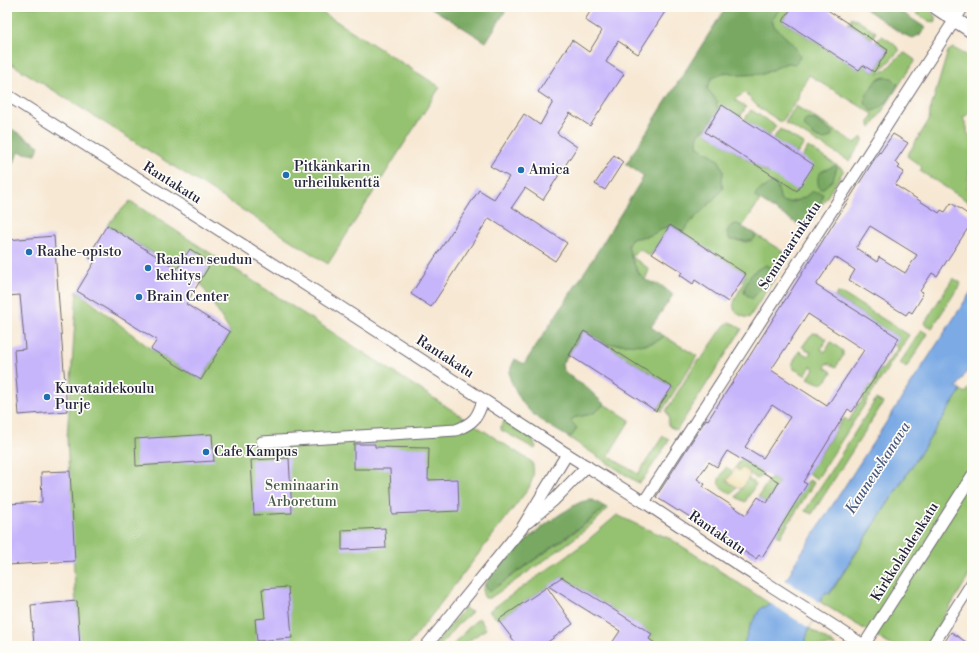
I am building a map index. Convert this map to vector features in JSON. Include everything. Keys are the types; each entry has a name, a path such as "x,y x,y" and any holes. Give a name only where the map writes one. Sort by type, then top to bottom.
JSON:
{"street":[{"path":"936,7 972,31"},
{"name":"Seminaarinkatu","path":"644,502 963,7"},
{"name":"Rantakatu","path":"7,95 644,502 865,646"},
{"path":"262,442 456,430 469,424 475,419 479,413 483,400"},
{"path":"426,646 522,528 567,454"},
{"path":"522,528 554,500 587,466"},
{"name":"Kirkkolahdenkatu","path":"865,646 972,476"},
{"path":"932,646 972,583"}],"green space":[{"name":"Pitkänkarin urheilukenttä","path":"9,7 314,7 440,87 328,264 7,61 7,10"},
{"path":"430,7 508,7 486,42"},
{"path":"726,7 781,7 772,20 774,26 793,44 800,56 796,64 787,63 763,74 739,75 728,72 712,78 707,88 718,102 716,105 719,111 707,128 702,130 698,135 697,142 698,147 715,157 721,164 723,173 723,188 682,233 670,225 651,235 631,239 628,245 632,260 639,274 645,280 662,286 673,295 651,327 664,336 658,341 651,343 636,345 606,345 584,331 562,364 563,370 576,381 585,386 604,404 593,413 573,418 571,421 577,428 572,436 568,437 532,414 521,401 510,380 510,370 515,359 524,364 589,265 644,176 626,164"},
{"path":"781,7 792,7 783,21 859,70 863,65 874,72 888,50 876,42 881,35 900,50 878,73 886,70 905,53 915,60 872,127 869,126 869,122 873,114 809,75 799,92 798,99 781,122 758,107 745,93 735,100 746,107 740,117 719,111 713,95 707,89 712,78 728,72 739,75 763,74 787,63 782,34 774,26 772,20","holes":["878,79 895,90 884,104"]},
{"path":"863,7 894,7 926,28 921,34 913,38 902,34"},
{"path":"907,7 920,7 928,9 934,15 936,22 928,21"},
{"path":"852,17 876,32 872,39 848,23"},
{"path":"953,48 972,58 972,111 963,118 967,127 968,135 972,135 972,161 970,163 967,190 972,193 972,204 920,171 922,167 907,156 929,120 930,111 948,51"},
{"path":"884,77 892,78 898,84 891,97 876,110 872,111 866,105 865,101 867,93 878,79"},
{"path":"796,106 855,143 862,137 863,141 849,161 785,123","holes":["815,120 834,134 825,140 816,137 806,129"]},
{"path":"751,110 776,126 769,136 744,120"},
{"path":"806,119 815,120 834,134 825,140 816,137 803,125"},
{"path":"7,126 39,146 36,155 18,152 14,163 7,164"},
{"path":"707,128 705,132 713,138 716,134 718,140 742,156 744,153 746,159 770,174 773,171 802,157 808,147 844,170 802,236 798,234 811,216 804,198 787,203 781,201 779,193 755,197 760,200 743,226 737,224 732,225 730,240 747,242 755,238 755,234 785,253 790,246 794,248 749,318 741,316 734,308 735,299 744,283 741,281 746,275 682,233 717,196 723,173 718,159 698,147 697,138 701,131"},
{"path":"780,129 804,144 797,154 773,139"},
{"path":"834,166 837,167 833,180 822,189 819,188 818,178 820,173"},
{"path":"770,183 777,185 781,201 785,202 797,201 811,192 823,194 818,208 802,227 755,197 756,193"},
{"name":"Seminaarin Arboretum","path":"130,201 532,462 533,475 529,488 408,646 78,646 67,438 77,291 151,349 201,380 230,332 200,282 107,225"},
{"path":"737,224 755,234 755,238 752,241 730,240 727,233 728,229"},
{"path":"670,225 650,256 639,249 632,257 648,268 649,270 645,280 634,264 628,245 631,239 651,235"},
{"path":"767,265 775,271 771,278 752,299 744,293 746,283 754,272"},
{"path":"953,278 961,283 932,328 924,324"},
{"path":"837,293 843,294 909,335 817,479 808,473 844,418 849,421 858,404 860,404 864,398 862,397 869,385 871,386 880,369 882,370 898,348 894,345 898,338 835,297"},
{"path":"729,322 742,329 677,430 670,427 668,425 669,417 666,411 697,361 702,358 724,326"},
{"path":"921,330 928,334 906,368 900,363"},
{"path":"814,333 827,339 821,349 825,352 831,342 843,351 843,356 836,367 827,363 825,367 832,372 823,383 808,378 814,369 811,366 805,375 794,369 792,365 799,351 808,356 811,352 802,347"},
{"path":"664,336 697,356 662,411 658,409 672,387 606,345 636,345 651,343 658,341"},
{"path":"972,383 972,571 926,646 892,646 820,602 826,592 830,594 961,390 966,393"},
{"path":"876,399 883,403 812,514 805,511"},
{"path":"604,404 630,420 608,456 638,474 663,436 669,439 642,481 639,483 568,437 574,433 571,421 573,418 593,413"},
{"path":"505,420 532,438 536,447 535,449 501,430 501,426"},
{"path":"741,459 763,472 761,477 757,479 743,468 738,471 736,467"},
{"path":"726,467 732,472 727,481 736,487 732,494 722,488 718,483"},
{"path":"771,477 779,482 767,503 758,497"},
{"path":"748,479 756,484 745,502 736,497"},
{"path":"809,480 814,483 780,537 775,534"},
{"path":"593,500 605,507 598,514 489,592 485,583 531,536 551,520 576,504"},
{"path":"605,507 607,508 602,515 573,539 490,598 485,598 483,589 485,583 489,592 583,526"},
{"path":"617,515 671,539 772,605 751,624 743,646 653,646 649,639 652,634 562,577 498,620 489,611 582,545"},
{"path":"465,607 467,610 472,612 457,625 440,646 434,646"},
{"path":"479,618 486,629 461,646 452,646 470,626"},
{"path":"809,628 836,646 804,646"}],"sand":[{"path":"736,467 738,471 743,468 748,471 750,475 744,486 740,489 727,481"}],"water":[{"name":"Kauneuskanava","path":"972,290 972,363 957,387 961,390 829,594 826,592 811,616 815,619 809,628 804,646 743,646 751,624 761,608 772,604 792,570 791,569"}],"pier":[{"path":"784,579 821,603 813,615 816,617 809,628 770,603"}],"building":[{"path":"593,7 668,7 638,54 618,41 606,62 624,74 590,126 570,113 557,133 577,147 543,200 525,188 512,207 567,243 555,261 489,218 431,307 411,294 479,190 494,199 509,177 490,166 524,114 540,125 553,102 538,92 572,40 589,52 602,31 585,20"},
{"path":"792,7 823,7 888,50 874,72 863,65 859,70 783,21"},
{"path":"722,105 814,165 797,191 705,132"},
{"path":"893,134 908,143 895,162 900,166 898,168 904,172 895,185 939,213 941,210 945,212 951,203 972,217 972,222 937,276 932,273 920,291 923,292 922,297 912,313 909,311 906,315 849,280 855,270 835,257 816,285 899,338 852,412 848,409 803,482 807,484 769,546 762,557 759,555 756,559 656,497 706,419 708,420 879,152 880,153","holes":["870,226 917,255 905,273 879,257 877,262 856,248","808,314 864,350 827,406 771,370","772,405 790,417 763,458 745,447","727,451 779,482 767,503 758,497 746,515 703,487 705,484 697,479 709,462 717,467"]},
{"path":"614,155 623,162 605,190 595,184"},
{"name":"Brain Center","path":"107,225 177,269 190,249 211,263 186,304 230,332 201,380 151,349 157,340 77,291 95,261 88,257"},
{"path":"670,225 746,274 728,302 695,280 693,284 680,275 682,272 652,253"},
{"path":"54,236 67,411 19,415 14,350 25,349 20,295 7,296 7,240"},
{"path":"584,331 672,387 656,411 569,355"},
{"path":"212,434 214,461 136,466 135,439"},
{"path":"354,444 375,444 375,447 429,448 428,480 458,479 459,511 392,514 390,469 354,469"},
{"path":"289,458 292,513 254,515 251,460"},
{"path":"70,471 75,561 7,565 7,504 42,502 41,472"},
{"path":"385,528 386,548 342,550 342,530"},
{"path":"562,577 652,634 649,639 659,646 610,646 620,631 548,586"},
{"path":"288,587 292,638 257,641 255,619 265,618 262,589"},
{"path":"547,587 573,624 542,646 518,646 498,620"},
{"path":"77,601 80,646 34,646 31,605"},
{"path":"951,632 972,646 942,646"}],"place":[{"name":"Amica","path":"521,170"},
{"name":"Pitkänkarin urheilukenttä","path":"286,175"},
{"name":"Raahe-opisto","path":"29,252"},
{"name":"Raahen seudun kehitys","path":"148,268"},
{"name":"Brain Center","path":"139,297"},
{"name":"Kuvataidekoulu Purje","path":"47,397"},
{"name":"Cafe Kampus","path":"206,452"}]}
